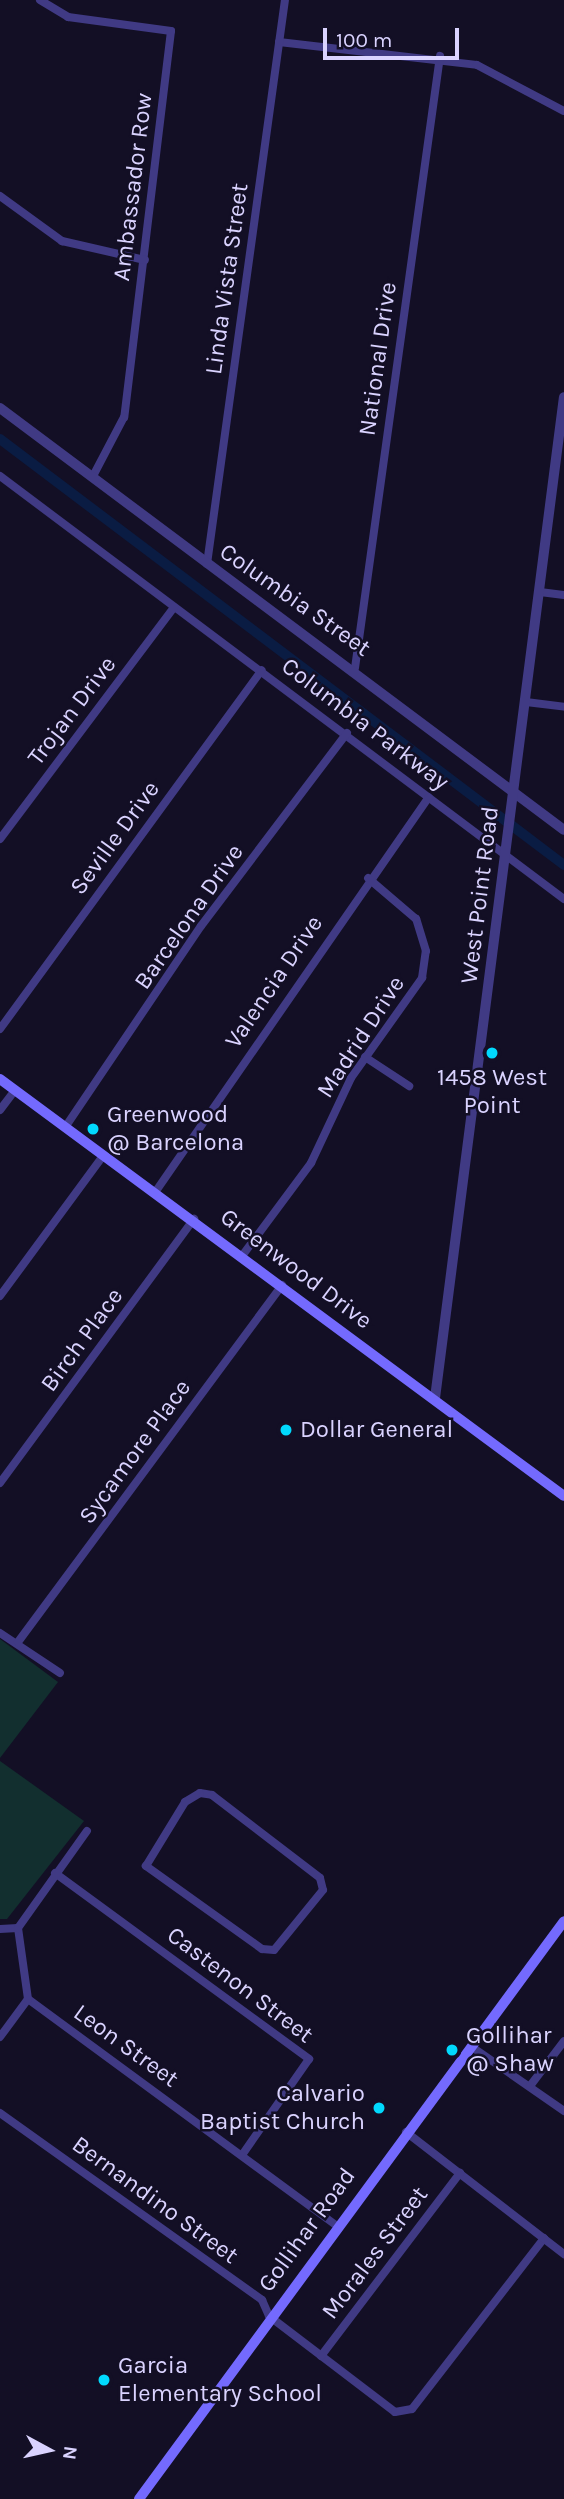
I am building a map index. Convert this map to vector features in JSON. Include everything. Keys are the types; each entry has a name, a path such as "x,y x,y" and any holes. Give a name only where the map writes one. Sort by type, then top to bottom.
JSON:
{"main road":[{"name":"Greenwood Drive","path":"0,1079 103,1156 194,1219 564,1496"},
{"name":"Gollihar Road","path":"139,2499 269,2316 564,1921"}],"street":[{"name":"Ambassador Row","path":"40,0 68,17 171,31 124,417 93,476"},
{"name":"Linda Vista Street","path":"207,564 285,0"},
{"path":"279,42 440,56 477,65 564,111"},
{"name":"National Drive","path":"355,668 440,56"},
{"path":"0,196 62,241 145,260"},
{"name":"West Point Road","path":"435,1398 540,592 559,482 564,397"},
{"name":"Columbia Street","path":"0,408 207,564 355,668 564,830"},
{"name":"Columbia Parkway","path":"0,476 347,733 429,797 508,849 564,899"},
{"path":"540,592 564,595"},
{"name":"Trojan Drive","path":"0,839 174,607"},
{"name":"Seville Drive","path":"0,1029 262,670"},
{"path":"526,702 564,707"},
{"name":"Barcelona Drive","path":"66,1126 201,926 347,733"},
{"name":"Valencia Drive","path":"156,1191 368,878 429,797"},
{"name":"Madrid Drive","path":"242,1256 311,1163 365,1058 417,989 426,963 416,919 368,878"},
{"path":"365,1058 409,1086"},
{"path":"0,1110 15,1090"},
{"path":"0,1296 103,1156"},
{"name":"Birch Place","path":"0,1483 194,1219"},
{"name":"Sycamore Place","path":"18,1642 282,1285"},
{"path":"0,1633 18,1642 60,1673"},
{"path":"200,1793 212,1795 314,1871 323,1890 282,1945 262,1949 146,1866 185,1802 200,1793"},
{"path":"0,2038 28,1999 18,1928 87,1831"},
{"name":"Castenon Street","path":"55,1873 309,2059 242,2155"},
{"path":"0,1929 18,1928"},
{"name":"Leon Street","path":"28,1999 336,2225"},
{"path":"530,2086 564,2041"},
{"path":"472,2047 564,2111"},
{"name":"Bernandino Street","path":"0,2113 261,2300 269,2316 386,2407 405,2413 544,2238"},
{"path":"406,2132 564,2254"},
{"name":"Morales Street","path":"321,2356 460,2173"}],"green space":[{"path":"0,1639 58,1682 0,1758"},
{"path":"0,1761 84,1821 7,1919 0,1919"}],"waterway":[{"path":"0,439 564,865"}],"place":[{"name":"1458 West Point","path":"492,1053"},
{"name":"Greenwood @ Barcelona","path":"93,1129"},
{"name":"Dollar General","path":"286,1430"},
{"name":"Gollihar @ Shaw","path":"452,2050"},
{"name":"Calvario Baptist Church","path":"379,2108"},
{"name":"Garcia Elementary School","path":"104,2380"}]}
